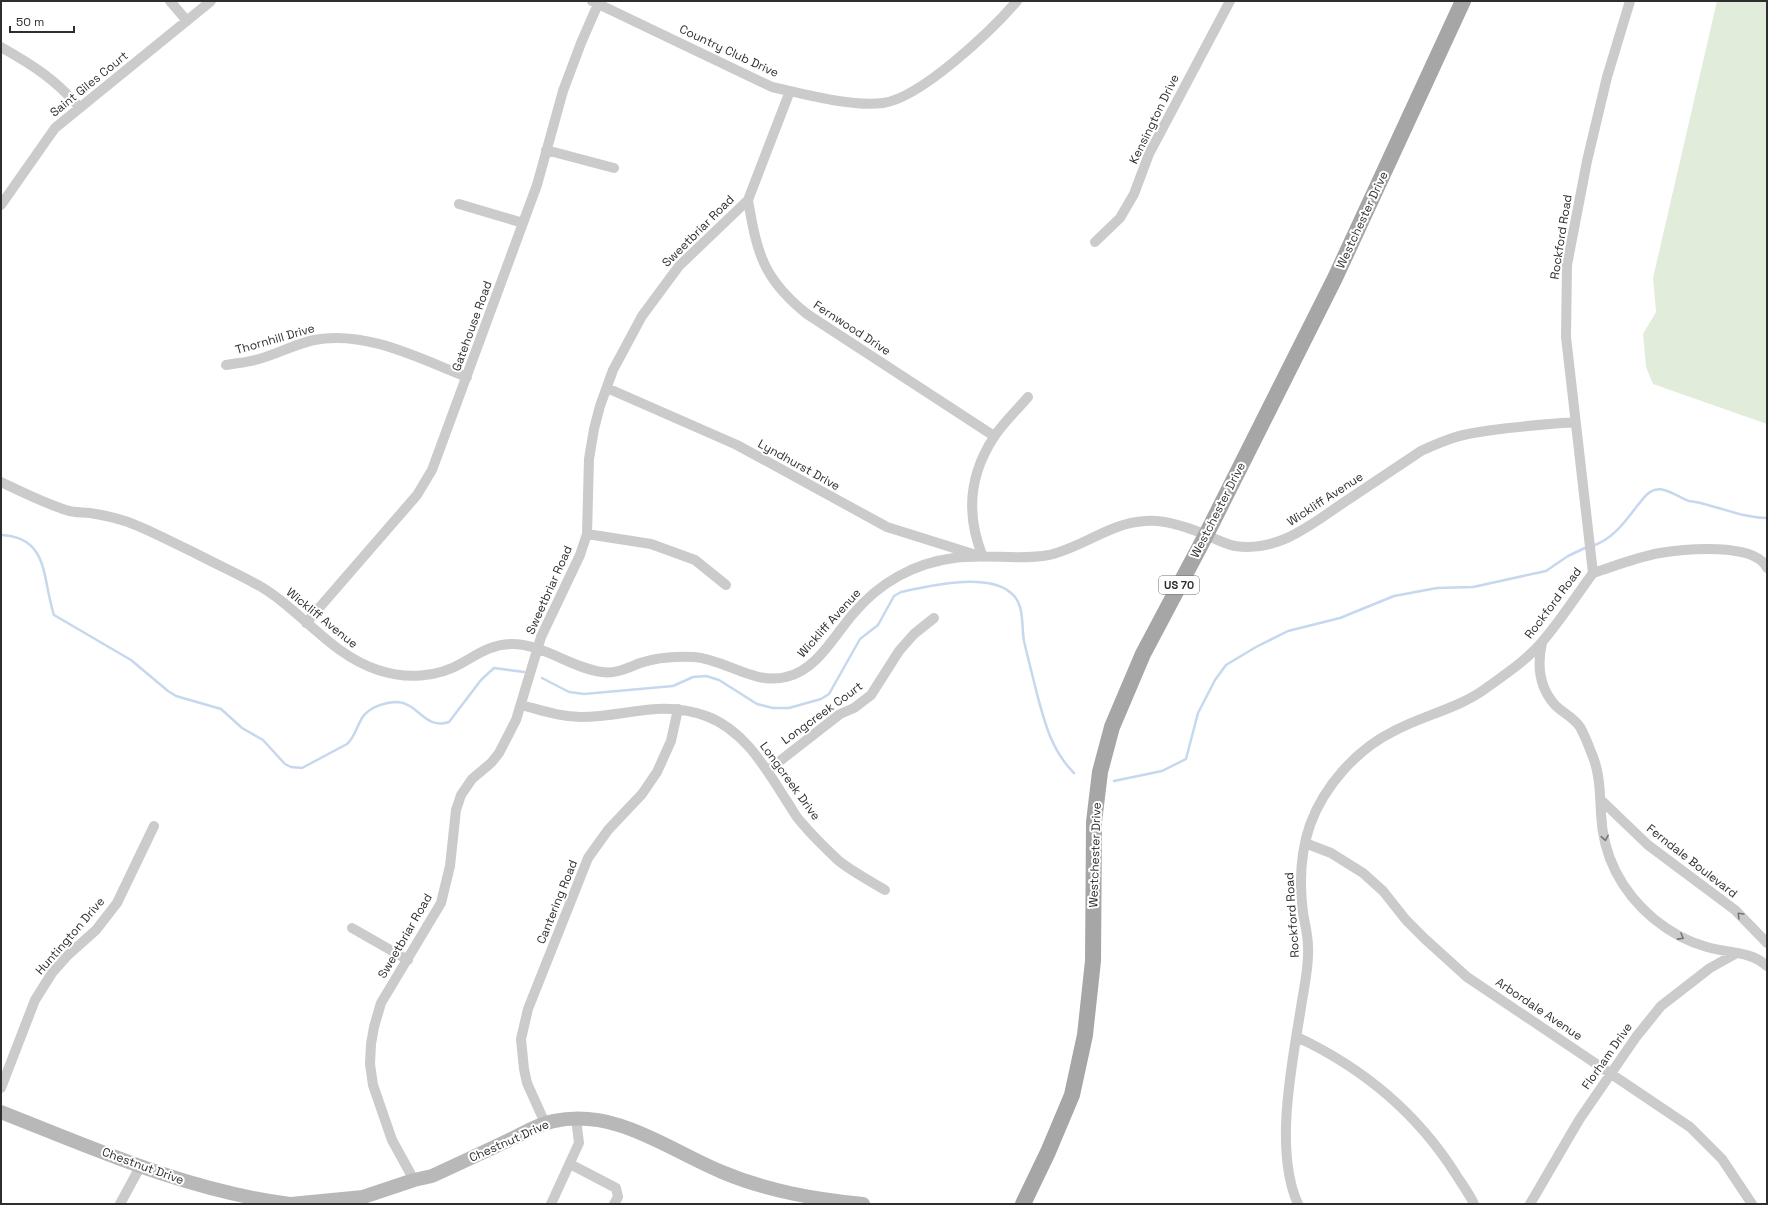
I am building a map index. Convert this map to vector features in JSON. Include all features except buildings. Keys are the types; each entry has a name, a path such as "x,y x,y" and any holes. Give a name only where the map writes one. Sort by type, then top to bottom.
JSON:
{"main road":[{"name":"Westchester Drive","path":"1023,1204 1048,1152 1072,1095 1085,1035 1093,961 1094,822 1102,764 1112,727 1127,687 1143,654 1206,535 1336,278 1463,1"}],"street":[{"path":"170,1 187,21"},
{"name":"Saint Giles Court","path":"1,205 55,128 212,1"},
{"name":"Country Club Drive","path":"595,2 772,87 866,104 884,103 902,97 949,66 1017,1"},
{"name":"Kensington Drive","path":"1095,242 1120,218 1134,194 1149,154 1230,1"},
{"name":"Rockford Road","path":"1298,1204 1292,1190 1288,1173 1286,1130 1297,1037 1308,964 1308,945 1301,894 1301,861 1315,812 1328,790 1341,774 1364,751 1394,731 1455,707 1484,690 1531,653 1542,643 1593,573 1566,337 1567,266 1587,161 1607,77 1630,1"},
{"name":"Gatehouse Road","path":"306,623 417,495 432,470 538,185 562,91 595,2"},
{"path":"1,47 48,76 67,93 80,108"},
{"name":"Sweetbriar Road","path":"414,1180 392,1140 373,1086 370,1064 374,1027 381,1003 441,903 450,866 456,810 461,795 472,779 491,763 499,753 516,720 541,637 580,555 587,534 589,459 596,423 613,370 642,316 658,291 679,266 748,200 790,91"},
{"path":"546,150 614,168"},
{"name":"Fernwood Drive","path":"748,200 754,239 763,265 774,283 788,300 807,314 994,436"},
{"path":"459,204 523,223"},
{"name":"Thornhill Drive","path":"226,366 260,359 293,346 315,340 348,339 393,348 467,378"},
{"name":"Lyndhurst Drive","path":"607,388 737,445 887,527 983,557"},
{"path":"983,557 973,528 972,496 978,467 994,436 1028,397"},
{"name":"Wickliff Avenue","path":"1,482 69,512 110,517 148,531 259,586 290,608 306,623 355,660 379,671 403,676 427,676 448,670 464,662 480,651 499,645 519,644 538,649 587,668 602,672 620,671 658,659 688,657 703,658 760,678 786,678 801,672 813,663 855,610 885,583 900,574 919,567 955,558 1020,558 1049,555 1076,546 1122,524 1151,520 1190,528 1236,546 1259,546 1277,542 1301,532 1421,451 1441,442 1466,434 1506,428 1575,422"},
{"path":"587,534 651,544 695,560 726,585"},
{"path":"1593,573 1635,559 1660,553 1699,549 1751,554 1760,559 1767,568"},
{"name":"Longcreek Court","path":"767,771 840,714 854,708 871,695 899,651 914,634 934,618"},
{"path":"1542,643 1539,659 1544,690 1555,705 1570,716 1580,727 1592,754 1599,783 1601,816 1610,860 1620,882 1630,895 1654,919 1683,938 1709,948 1754,958 1767,966"},
{"name":"Longcreek Drive","path":"521,705 551,713 579,717 607,715 649,708 678,709 708,717 728,728 750,747 805,826 840,862 885,890"},
{"name":"Cantering Road","path":"545,1123 527,1083 524,1070 521,1039 528,1009 588,858 608,830 642,794 657,772 671,741 678,709"},
{"name":"Ferndale Boulevard","path":"1600,799 1648,845 1735,910 1767,943"},
{"name":"Huntington Drive","path":"1,1088 35,1000 52,974 68,955 96,930 117,903 154,826"},
{"name":"Arbordale Avenue","path":"1305,843 1331,853 1363,873 1383,891 1406,920 1425,939 1468,977 1690,1127 1722,1159 1752,1204"},
{"path":"352,928 408,960"},
{"name":"Florham Drive","path":"1530,1204 1555,1158 1610,1073 1661,1006 1710,968 1737,953"},
{"path":"1297,1037 1320,1048 1359,1071 1393,1099 1409,1115 1446,1159 1474,1204"},
{"name":"Chestnut Drive","path":"1,1112 140,1167 210,1189 290,1204 363,1197 414,1180 432,1176 545,1123 576,1119 616,1123 722,1172 758,1185 816,1199 863,1204"},
{"path":"551,1204 579,1143 576,1119"},
{"path":"570,1164 616,1188 618,1197 614,1204"},
{"path":"120,1204 140,1167"}],"green space":[{"path":"1717,1 1767,1 1767,424 1653,384 1646,367 1643,334 1656,312 1653,278"}],"waterway":[{"path":"1592,546 1612,535 1623,524 1645,496 1652,491 1661,489 1689,501 1743,515 1767,518"},
{"path":"1,535 17,538 28,543 36,552 45,575 54,615 131,660 176,696 221,709 242,728 263,740 285,764 291,767 302,768 347,744 352,738 362,718 373,708 388,703 398,702 411,707 428,720 441,724 449,722 481,680 494,668 524,672"},
{"path":"1114,781 1162,771 1186,759 1198,713 1215,680 1226,665 1256,647 1288,631 1340,618 1394,596 1437,588 1473,587 1546,571 1568,556 1587,547"},
{"path":"542,678 569,692 584,694 673,686 693,677 706,676 719,680 757,704 773,708 789,708 821,699 829,694 860,639 878,625 894,596 901,592 941,584 957,582 987,583 1000,587 1011,593 1019,603 1022,615 1024,641 1046,726 1060,756 1074,773"}]}
